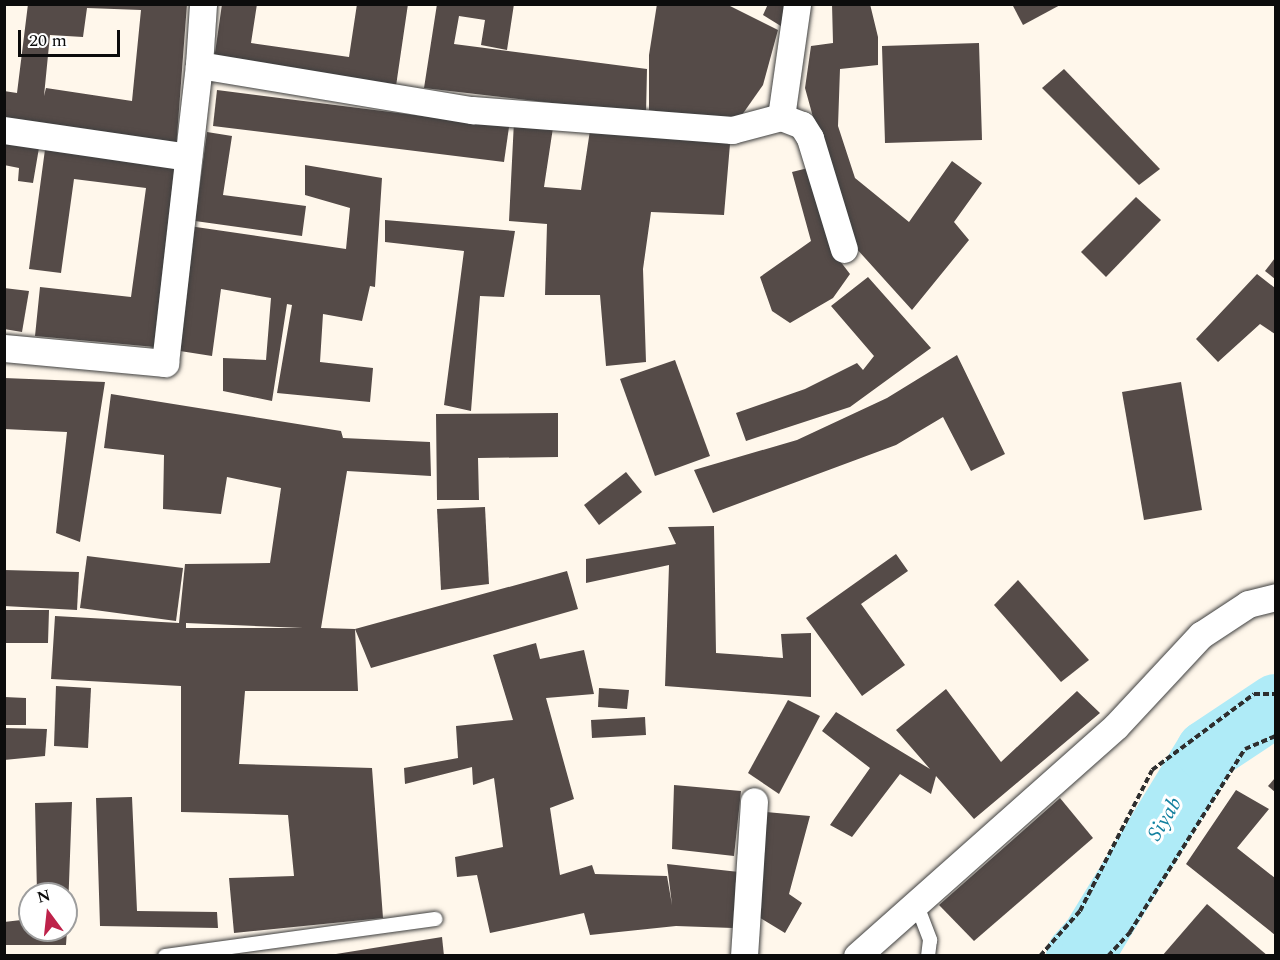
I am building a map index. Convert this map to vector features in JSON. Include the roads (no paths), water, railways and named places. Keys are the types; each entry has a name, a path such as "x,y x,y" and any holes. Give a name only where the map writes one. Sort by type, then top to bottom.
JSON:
{"street":[{"path":"4,348 165,363 199,65 203,4"},
{"path":"781,117 798,4"},
{"path":"199,65 472,110 732,130 781,117 802,125 810,138 844,249"},
{"path":"4,130 188,157"},
{"path":"857,956 1116,726 1201,635 1248,604 1275,597"},
{"path":"744,956 754,801"}],"lane":[{"path":"916,903 930,940 928,956"},
{"path":"165,956 435,919"}],"waterway":[{"name":"Siyab","path":"1077,956 1093,938 1207,751 1276,705"}]}
